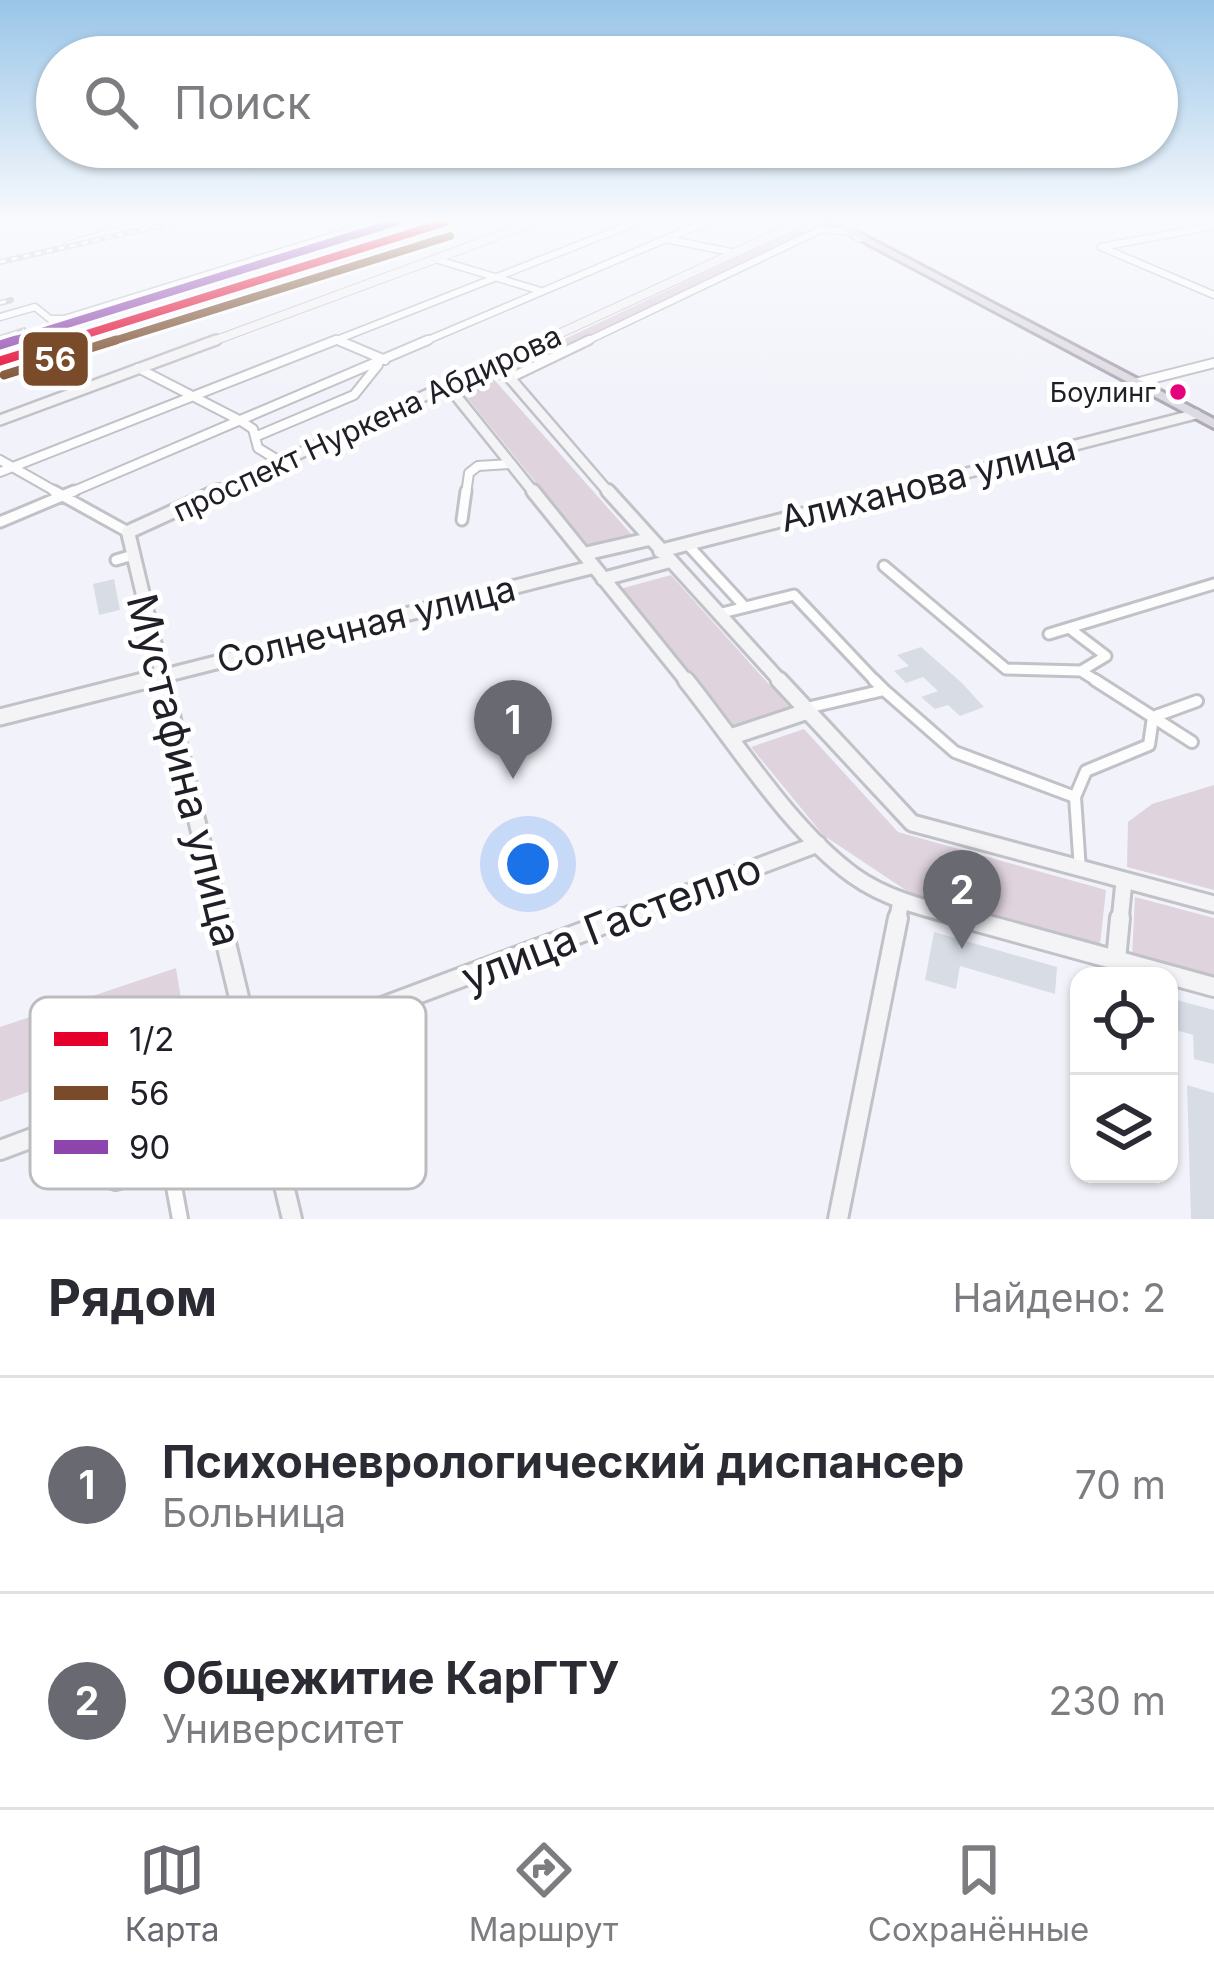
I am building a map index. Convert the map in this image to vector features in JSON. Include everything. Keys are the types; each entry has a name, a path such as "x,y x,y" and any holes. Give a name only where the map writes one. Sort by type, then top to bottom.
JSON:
{"highway":[{"path":"941,279 1214,424"}],"main road":[{"path":"0,420 381,279"},
{"name":"проспект Нуркена Абдирова","path":"128,532 680,279"},
{"path":"491,366 510,378 804,711 912,823 1214,904"},
{"path":"449,386 818,844 855,877 901,902 1214,987"},
{"name":"Алиханова улица","path":"665,556 687,544 1196,415"},
{"name":"Мустафина улица","path":"128,532 124,558 160,677 240,997"},
{"path":"584,554 649,539"},
{"name":"Солнечная улица","path":"0,717 598,573 641,573 665,556"},
{"path":"730,737 804,711"},
{"name":"улица Гастелло","path":"410,997 818,844"},
{"path":"1116,960 1124,881"},
{"path":"838,1219 901,902"},
{"name":"улица Гастелло","path":"0,1150 30,1139"},
{"name":"Мустафина улица","path":"285,1189 292,1219"}],"street":[{"path":"0,317 35,308 50,319 64,319 194,279"},
{"path":"0,472 492,279"},
{"path":"503,279 541,291"},
{"path":"0,522 570,279"},
{"name":"проспект Нуркена Абдирова","path":"510,378 718,279"},
{"path":"1176,279 1214,295"},
{"path":"338,340 383,360"},
{"path":"257,436 354,395 383,360"},
{"path":"1135,382 1214,363"},
{"path":"138,368 241,421 257,436 258,448 281,461"},
{"path":"0,460 128,532"},
{"path":"462,520 470,473 478,466 509,464"},
{"path":"687,544 744,606"},
{"path":"884,566 1006,669 1081,671 1192,742"},
{"path":"1049,634 1214,584"},
{"path":"718,614 794,595 884,690 955,752 1075,797"},
{"path":"1069,628 1106,656 1081,671"},
{"path":"804,711 884,690"},
{"path":"1153,717 1197,700"},
{"path":"1080,870 1075,797 1086,771 1149,745 1153,717"},
{"path":"174,1189 180,1219"}],"shaded area":[{"path":"692,279 713,279 515,373 510,365"},
{"path":"490,375 632,535 587,546 461,390"},
{"path":"671,575 793,711 736,729 620,589"},
{"path":"804,729 898,832 1106,890 1100,945 913,895 823,835 751,747"},
{"path":"1214,785 1214,890 1127,867 1128,822 1152,804"},
{"path":"1135,897 1214,918 1214,978 1132,957"},
{"path":"176,968 181,997 89,997"},
{"path":"30,1017 30,1091 0,1102 0,1027"}],"building":[{"path":"114,579 120,610 99,615 93,584"},
{"path":"921,647 984,707 960,716 948,705 935,709 921,697 938,691 923,677 906,683 894,671 909,666 897,655"},
{"path":"934,932 1057,967 1055,994 960,966 956,989 925,980"},
{"path":"1178,1000 1214,1010 1214,1064 1194,1059 1193,1035 1178,1031"},
{"path":"1187,1085 1214,1093 1214,1219 1191,1219"}],"railway":[{"path":"0,303 11,300"},
{"path":"0,338 24,330"}],"transit line":[{"name":"90","path":"0,345 213,279"},
{"name":"1/2","path":"0,361 263,279"},
{"name":"56","path":"4,375 312,279"}],"place":[{"name":"Боулинг","path":"1178,392"},
{"name":"Психоневрологический диспансер","path":"513,779"},
{"name":"Общежитие КарГТУ","path":"962,949"}]}
